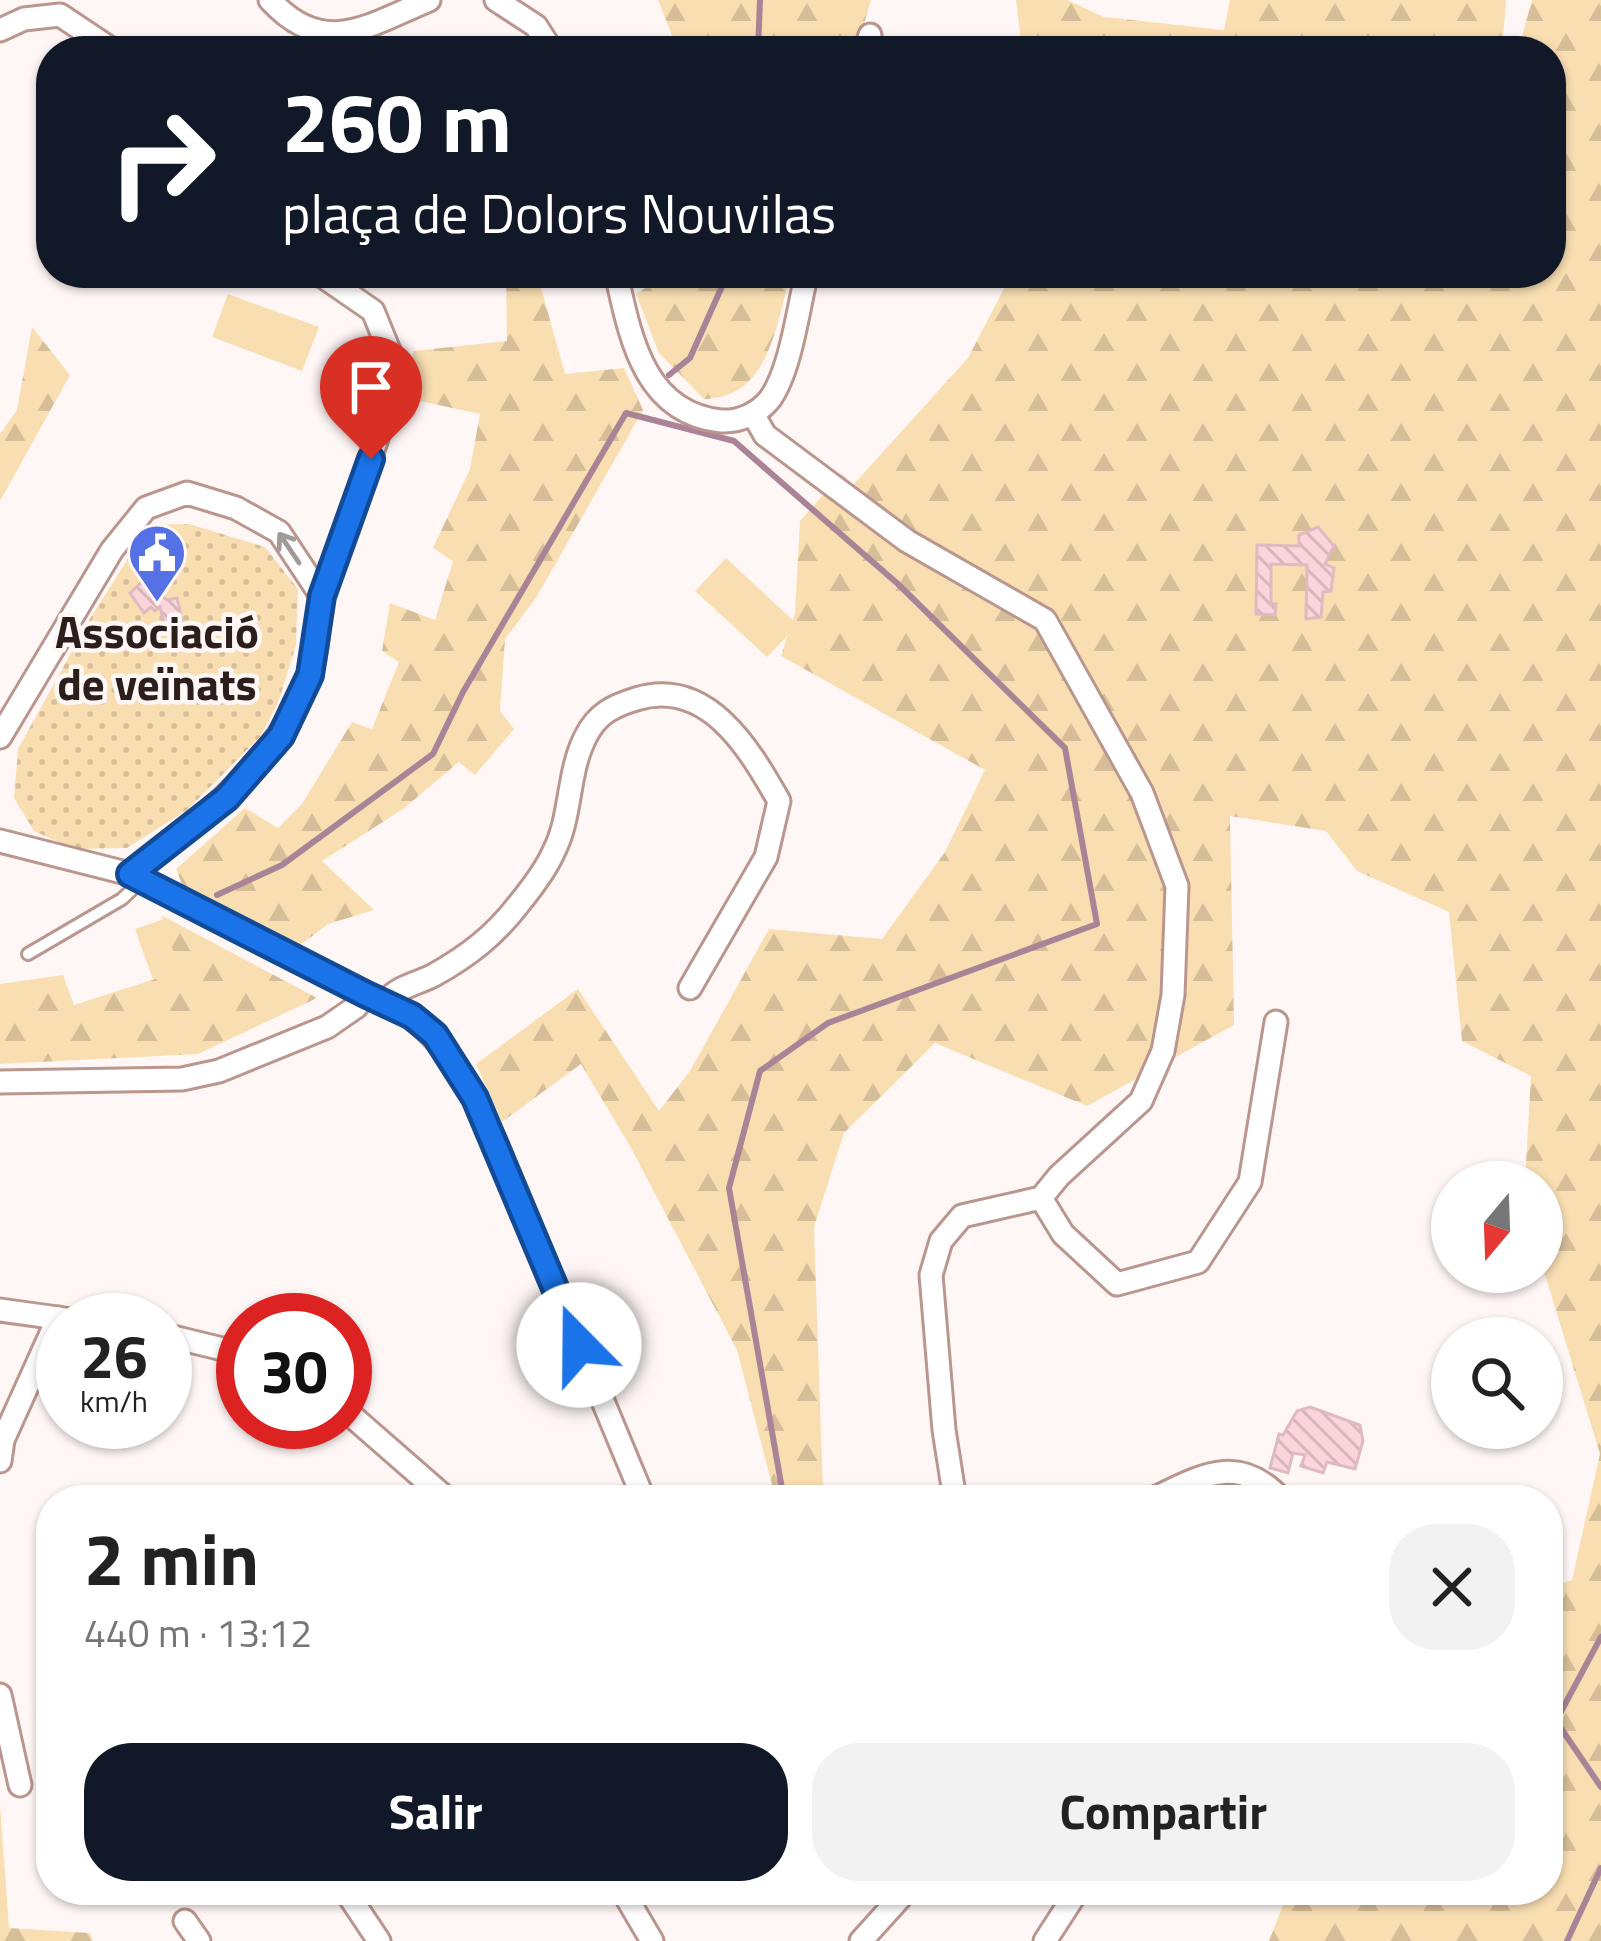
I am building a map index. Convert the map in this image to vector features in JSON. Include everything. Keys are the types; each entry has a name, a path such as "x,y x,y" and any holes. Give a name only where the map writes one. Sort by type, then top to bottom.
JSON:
{"street":[{"path":"271,0 283,14 319,34 358,32 429,0"},
{"path":"496,0 536,26 542,36"},
{"path":"0,29 25,19 60,14 92,36"},
{"path":"136,877 227,798 281,736 310,675 322,596 399,375 373,311 340,288"},
{"path":"619,288 632,345 646,376 684,410 709,420 733,422 753,414 769,400 780,379 803,288"},
{"path":"753,414 765,435 907,541 1045,620 1142,793 1177,886 1173,995 1163,1051 1141,1101 1059,1175 1041,1198 962,1216 941,1241 931,1275 953,1485"},
{"path":"0,736 112,550 146,508 187,493 236,508 279,532 322,596"},
{"path":"0,1082 182,1078 219,1071 327,1027 356,1007 428,978 490,940 556,849 572,773 586,734 609,707 651,694 677,695 702,704 748,747 779,801 766,857 690,988"},
{"path":"0,817 4,841 136,877 376,998 435,1035 475,1098 638,1485"},
{"path":"1041,1198 1063,1234 1117,1284 1198,1262 1250,1182 1276,1022"},
{"path":"0,1310 36,1315"},
{"path":"0,1461 3,1440 36,1376"},
{"path":"372,1434 431,1485"},
{"path":"1182,1485 1239,1470 1268,1485"},
{"path":"0,1695 20,1785"},
{"path":"355,1905 379,1941"},
{"path":"631,1905 652,1941"},
{"path":"862,1941 894,1905"},
{"path":"1045,1941 1068,1905"},
{"path":"185,1921 200,1941"}],"lane":[{"path":"28,954 122,898 136,877"}],"green space":[{"path":"658,0 871,0 860,36 672,36"},
{"path":"1016,0 1067,0 1104,17 1224,30 1230,0 1506,0 1503,36 1020,36"},
{"path":"1532,0 1601,0 1601,1941 1269,1941 1283,1905 1563,1905 1563,1583 1572,1580 1600,1454 1563,1333 1563,1317 1558,1317 1551,1293 1563,1293 1563,1161 1526,1161 1531,1076 1462,1041 1449,912 1357,871 1326,831 1230,816 1234,1025 1087,1106 935,1043 844,1133 814,1227 823,1485 772,1485 737,1350 631,1148 581,1064 502,1122 476,1064 578,989 659,1111 690,1071 769,929 882,939 945,852 985,770 781,656 795,613 800,521 842,474 853,485 968,358 1004,288 1566,288 1566,36 1522,36"},
{"path":"506,288 541,288 565,374 624,368 643,410 536,598 505,639 500,711 514,729 475,775 459,762 403,809 322,861 374,910 328,924 295,949 183,887 176,869 245,808 278,828 302,804 352,722 372,729 399,662 382,651 390,603 435,620 453,561 433,548 470,469 480,414 411,399 413,351 507,341"},
{"path":"645,288 787,288 767,355 757,372 726,395 704,399 659,353 636,294"},
{"path":"228,294 319,327 302,371 212,337"},
{"path":"32,327 70,375 0,501 0,434 17,410"},
{"path":"189,524 265,547 298,589 296,645 278,703 260,737 187,810 127,848 74,849 34,831 14,798 18,749 88,622 149,525"},
{"path":"726,558 798,625 767,657 695,591"},
{"path":"161,915 317,998 198,1054 0,1064 0,984 63,975 74,1005 180,971"},
{"path":"164,919 181,971 153,980 135,929"},
{"path":"0,1805 9,1928 90,1933 93,1941 0,1941"}],"building":[{"path":"1318,527 1334,546 1325,564 1334,568 1331,591 1323,592 1321,617 1306,619 1307,565 1271,564 1275,615 1256,614 1257,545 1299,546 1299,535"},
{"name":"Associació de veïnats","path":"143,581 167,600 177,598 182,620 164,624 160,607 144,613 130,593"},
{"path":"1310,1407 1360,1425 1363,1441 1355,1469 1327,1462 1323,1473 1301,1466 1305,1455 1293,1453 1288,1473 1270,1468 1279,1434 1283,1435 1297,1411"}],"waterway":[{"path":"759,36 760,0"},
{"path":"669,375 690,358 721,288"},
{"path":"217,895 282,865 433,754 463,692 626,413 734,441 898,584 1065,748 1097,924 828,1023 760,1071 729,1188 781,1485"},
{"path":"1563,1708 1601,1637"},
{"path":"1563,1731 1601,1787"},
{"path":"1567,1941 1601,1868"}],"place":[{"name":"Associació de veïnats","path":"157,604"}],"route":[{"path":"371,459 322,596 310,675 281,736 227,798 130,874 386,1001 435,1035 475,1098 495,1141 579,1345"}]}
